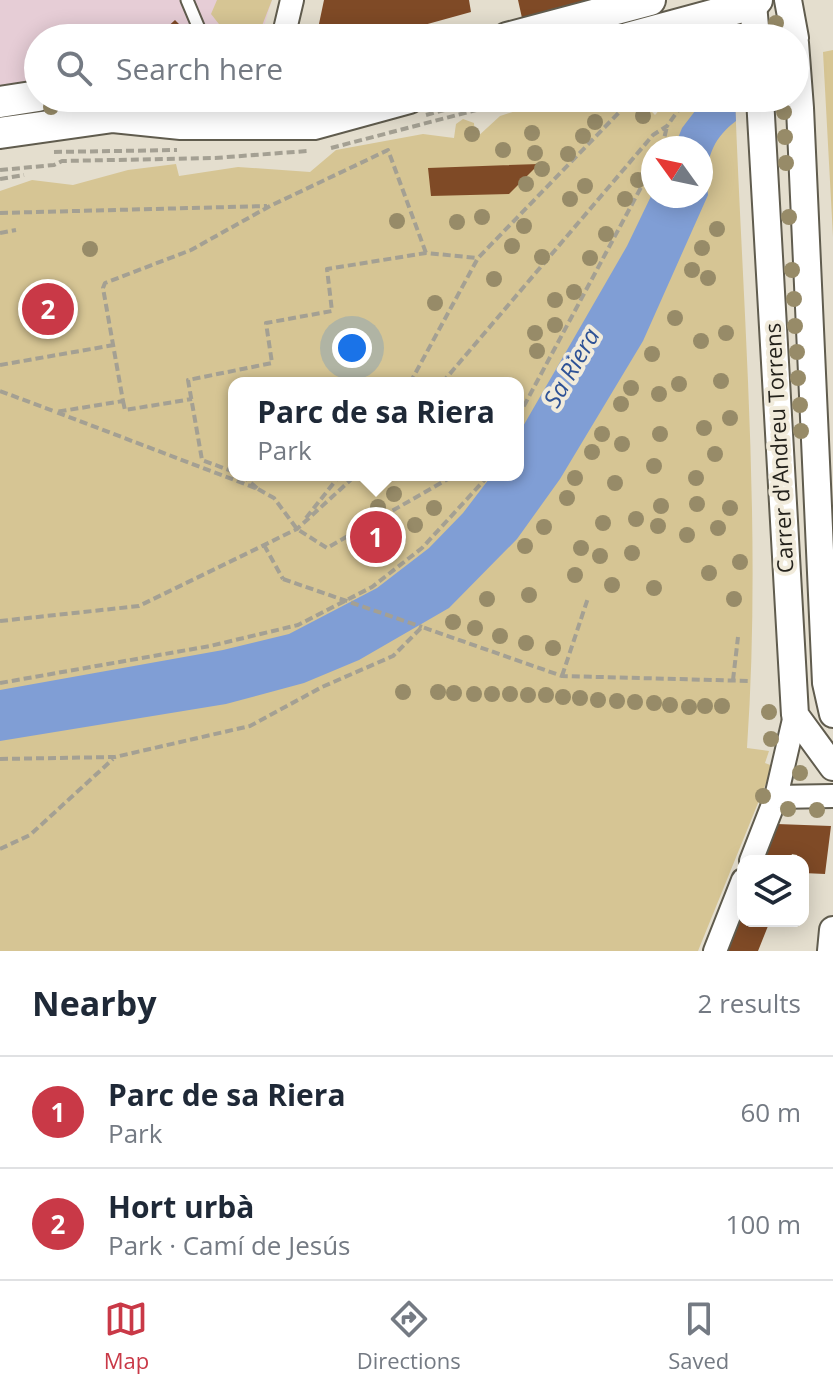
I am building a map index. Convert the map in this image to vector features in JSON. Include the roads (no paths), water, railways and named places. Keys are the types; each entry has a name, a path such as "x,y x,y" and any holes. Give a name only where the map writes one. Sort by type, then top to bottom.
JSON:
{"main road":[{"path":"560,24 650,0"},
{"path":"722,24 756,19"},
{"path":"0,102 24,98"},
{"path":"181,124 229,112"},
{"path":"0,133 113,117 181,124 314,124 358,112"}],"street":[{"path":"286,24 292,0"},
{"name":"Carrer d'Andreu Torrens","path":"788,0 793,24"},
{"name":"Carrer d'Andreu Torrens","path":"753,855 776,797 795,715 760,112"},
{"name":"Carrer d'Andreu Torrens","path":"800,112 826,683 833,714"},
{"path":"795,715 832,767"},
{"path":"776,797 833,796"},
{"path":"715,951 737,895"},
{"path":"831,951 833,930"}],"lane":[{"path":"187,0 197,24"}],"water":[{"path":"694,112 736,112 736,121 720,136 713,150 713,136 679,136"},
{"name":"Sa Riera","path":"645,208 702,208 643,341 560,479 517,539 449,608 359,660 304,683 226,704 0,741 0,690 223,650 289,634 377,588 429,548 463,513 487,481 524,481 524,425 627,246"}],"place":[{"name":"Hort urbà","path":"48,309"},
{"name":"Parc de sa Riera","path":"376,537"}]}
